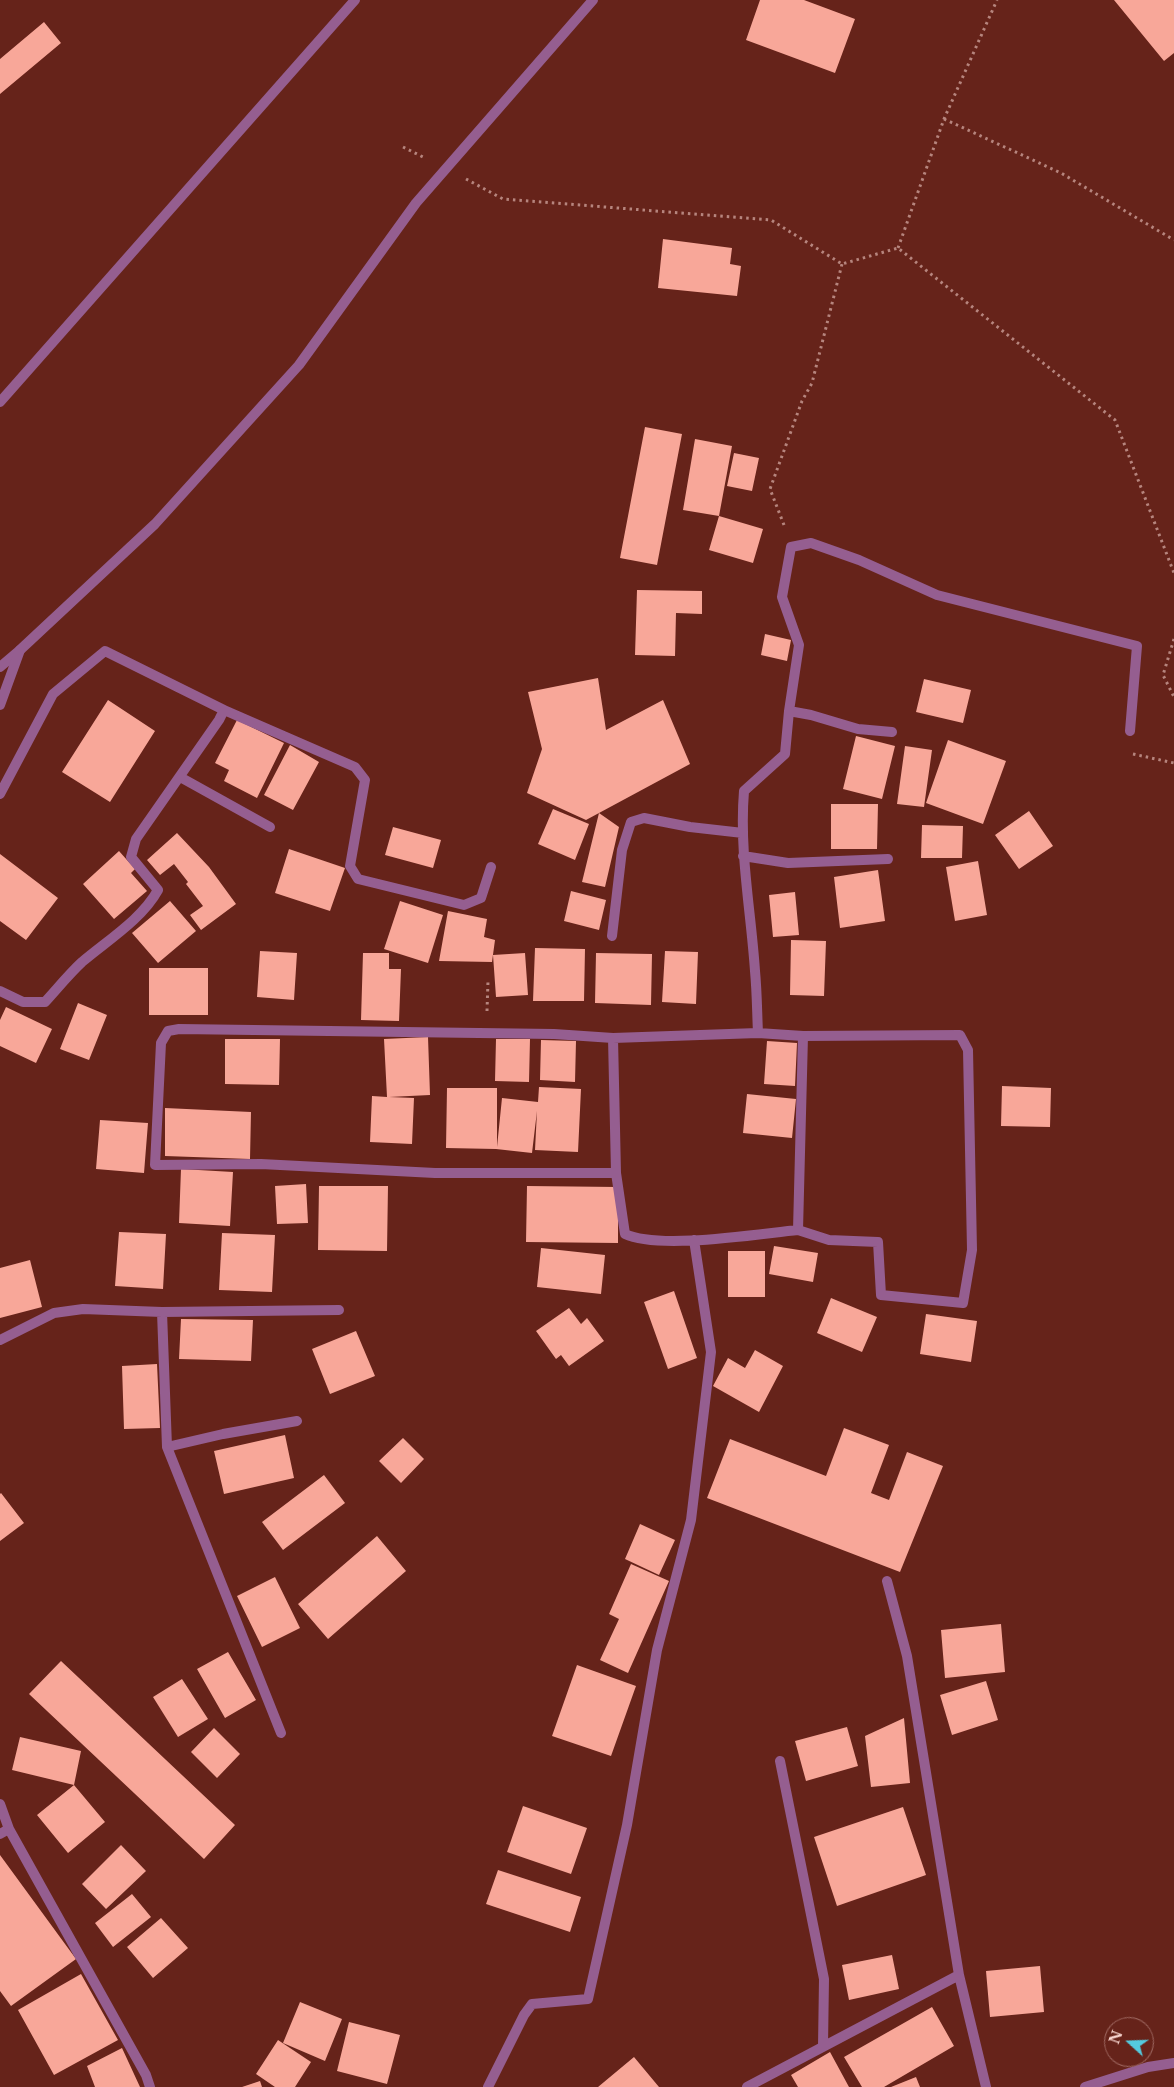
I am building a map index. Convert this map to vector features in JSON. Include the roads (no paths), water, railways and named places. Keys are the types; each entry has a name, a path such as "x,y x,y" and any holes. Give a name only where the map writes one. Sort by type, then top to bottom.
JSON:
{"street":[{"path":"0,402 355,0"},
{"path":"0,667 154,524 299,365 416,203 593,0"},
{"path":"758,1033 755,971 743,856 744,791 785,754 789,711 799,645 782,597 792,547 811,543 859,560 937,595 1137,646 1130,731"},
{"path":"0,705 20,650"},
{"path":"0,794 53,694 105,651 224,710 355,767 365,780 350,866 358,879 464,905 481,898 492,866"},
{"path":"0,991 23,1002 45,1002 80,964 130,922 153,899 158,890 131,857 136,839 224,710"},
{"path":"789,711 811,715 858,729 892,732"},
{"path":"180,777 270,827"},
{"path":"612,936 622,850 631,822 644,818 690,827 742,833"},
{"path":"743,856 788,863 888,860"},
{"path":"613,1038 616,1173 625,1234 637,1240 694,1240 798,1230 829,1240 878,1242 881,1295 963,1303 972,1250 968,1050 960,1035 803,1036 758,1033 613,1038 554,1034 179,1029 168,1032 161,1043 155,1165 260,1164 436,1173 616,1173"},
{"path":"798,1230 803,1036"},
{"path":"488,2087 524,2015 532,2004 588,1999 627,1825 657,1650 692,1520 711,1352 694,1240"},
{"path":"0,1340 54,1313 83,1309 162,1312 339,1310"},
{"path":"162,1312 168,1448 281,1733"},
{"path":"168,1448 223,1434 297,1420"},
{"path":"886,1581 906,1656 959,1975 986,2087"},
{"path":"780,1761 824,1979 823,2046"},
{"path":"0,1804 4,1832 146,2075 150,2087"},
{"path":"747,2087 959,1975"},
{"path":"1085,2087 1148,2067 1174,2063"}]}
